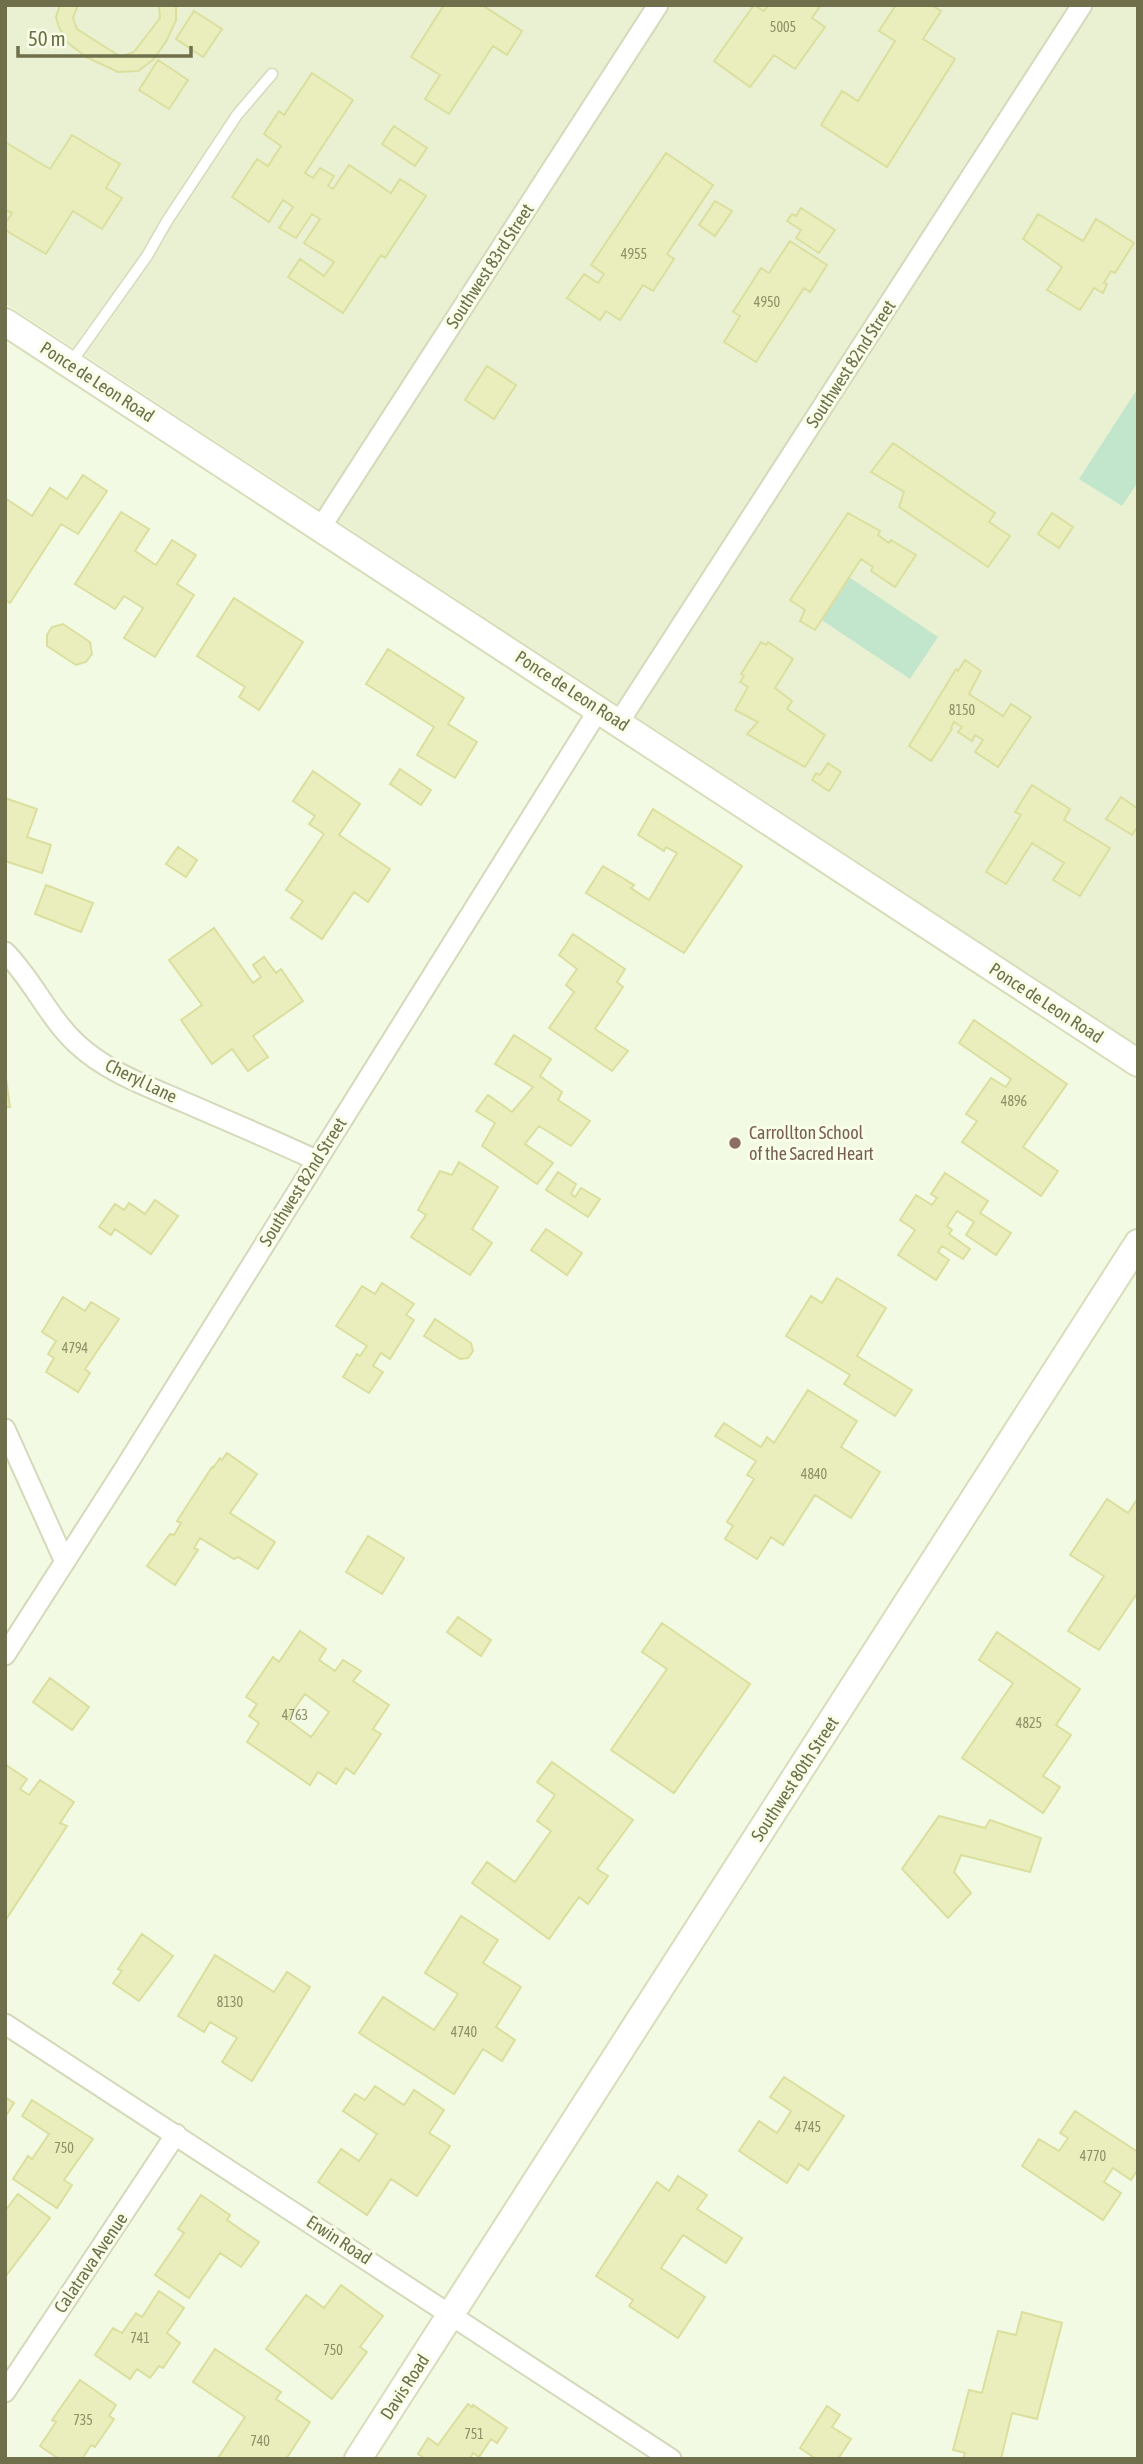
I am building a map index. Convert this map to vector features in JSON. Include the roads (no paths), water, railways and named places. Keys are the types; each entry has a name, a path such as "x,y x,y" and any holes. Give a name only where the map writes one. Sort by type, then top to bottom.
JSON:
{"street":[{"name":"Southwest 83rd Street","path":"321,527 658,5"},
{"name":"Southwest 82nd Street","path":"5,1655 316,1160 1082,5"},
{"name":"Ponce de Leon Road","path":"5,322 1138,1063"},
{"name":"Cheryl Lane","path":"5,952 21,970 50,1015 78,1046 100,1062 141,1083 316,1160"},
{"name":"Southwest 80th Street","path":"452,2314 1138,1243"},
{"path":"5,1429 65,1562"},
{"name":"Erwin Road","path":"5,2024 671,2459"},
{"name":"Calatrava Avenue","path":"5,2392 176,2134"},
{"name":"Davis Road","path":"358,2459 452,2314"}],"lane":[{"path":"70,364 147,256 167,221 237,116 272,74"}],"place":[{"name":"Carrollton School of the Sacred Heart","path":"735,1143"}]}
